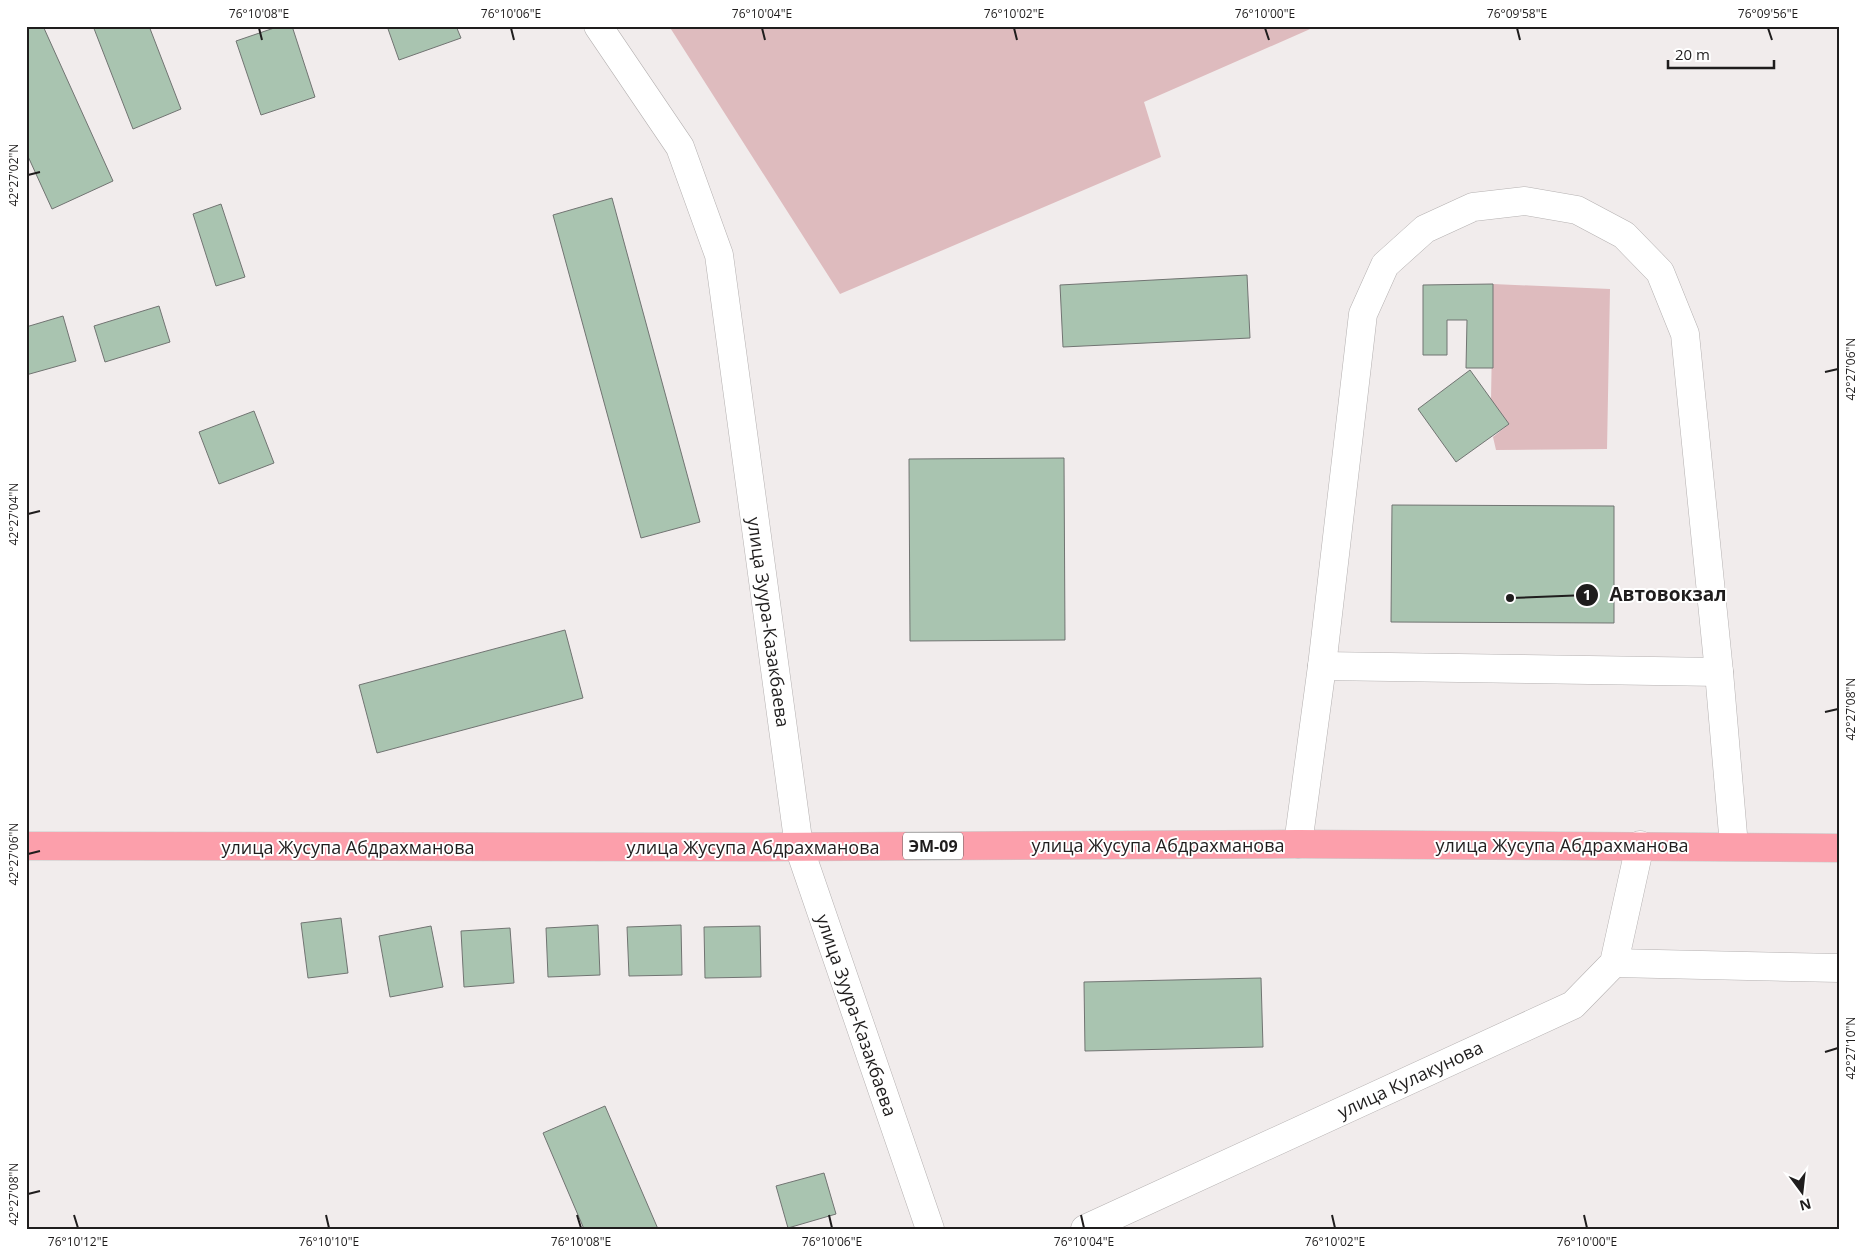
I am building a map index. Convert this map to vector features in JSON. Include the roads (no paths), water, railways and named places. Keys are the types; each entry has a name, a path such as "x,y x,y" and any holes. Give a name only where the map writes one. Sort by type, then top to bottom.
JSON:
{"highway":[{"name":"улица Жусупа Абдрахманова","path":"26,846 799,847 1298,844 1640,845 1839,848"}],"street":[{"name":"улица Зуура-Казакбаева","path":"598,26 680,147 719,255 799,847 930,1229"},
{"path":"1298,844 1322,666 1363,314 1385,265 1425,229 1473,207 1525,201 1577,210 1624,235 1660,272 1685,334 1719,672 1734,846"},
{"path":"1322,666 1719,672"},
{"path":"1640,845 1614,963 1839,968"},
{"name":"улица Кулакунова","path":"1085,1229 1136,1218 1573,1005 1614,963"}],"place":[{"name":"Автовокзал","path":"1510,598"}]}
